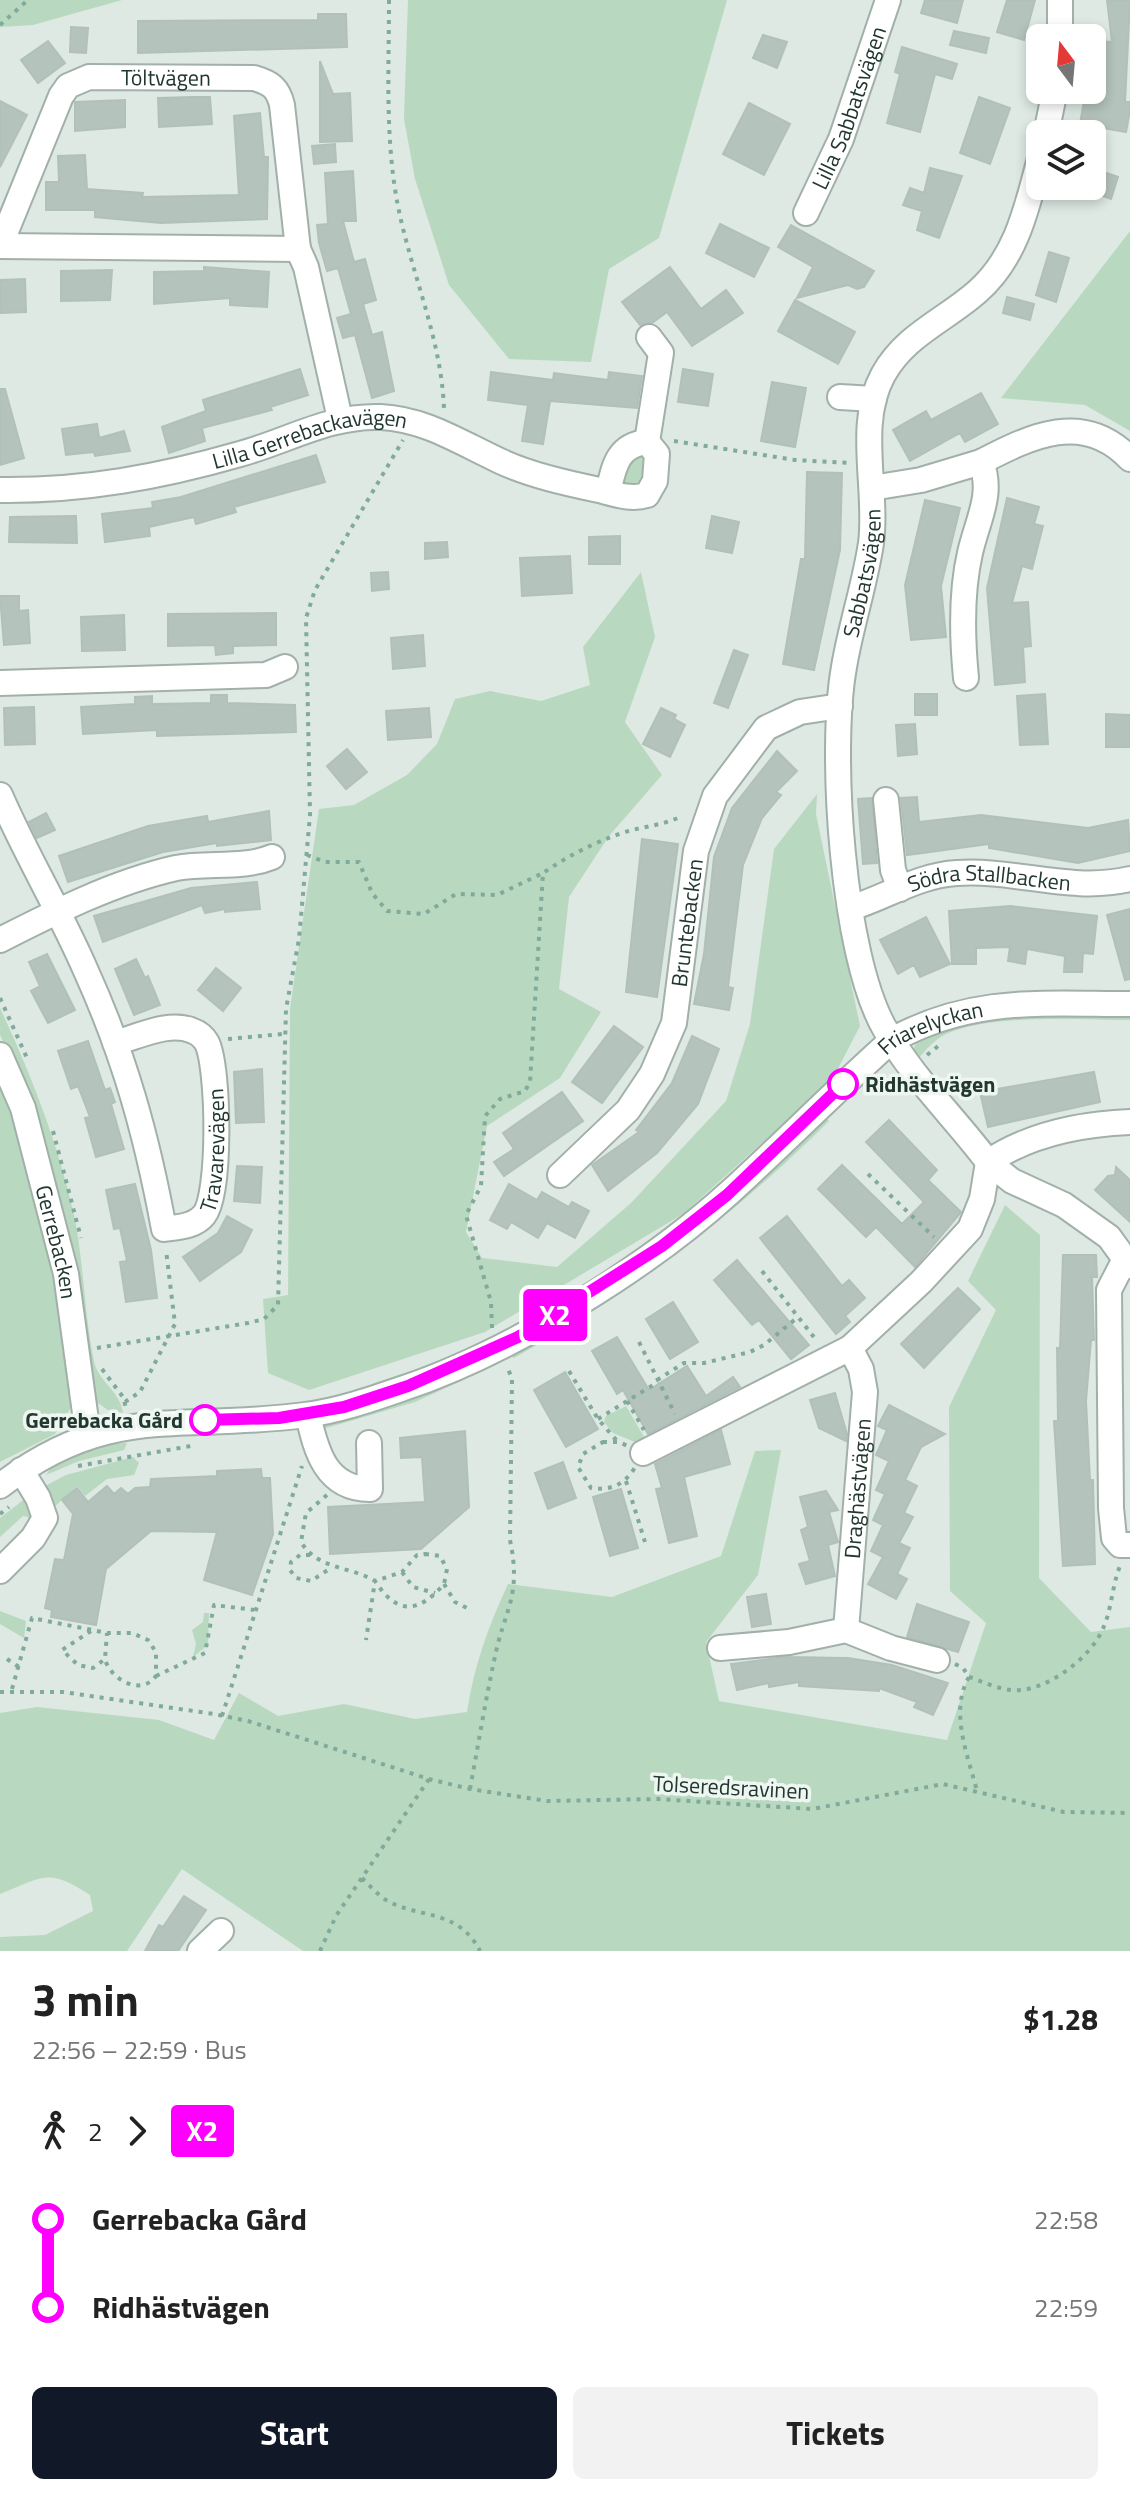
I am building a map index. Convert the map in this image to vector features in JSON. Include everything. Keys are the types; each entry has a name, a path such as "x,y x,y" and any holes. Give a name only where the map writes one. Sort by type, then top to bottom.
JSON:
{"street":[{"name":"Lilla Sabbatsvägen","path":"806,213 841,139 888,0"},
{"path":"1060,0 1060,24"},
{"name":"Töltvägen","path":"298,249 0,246 68,86 89,77 241,78 266,81 279,94 298,249 306,267 340,419"},
{"name":"Sabbatsvägen","path":"892,1040 870,997 855,945 843,846 840,706 844,667 871,541 874,399 882,377 905,345 974,295 1004,261 1023,221 1029,200"},
{"path":"608,492 616,459 629,446 647,442 661,353 649,337"},
{"path":"840,397 874,399"},
{"name":"Lilla Gerrebackavägen","path":"0,490 82,488 175,472 340,419 379,417 414,422 503,462 608,492 640,497 651,491 658,463 657,454 647,442"},
{"path":"872,488 921,480 981,462 1027,439 1062,430 1082,430 1101,437 1130,459"},
{"path":"966,678 964,594 970,553 987,493 981,462"},
{"path":"0,683 266,675 285,667"},
{"name":"Bruntebacken","path":"560,1175 628,1110 652,1074 674,1023 696,851 715,796 766,728 800,712 840,706"},
{"name":"Travarevägen","path":"0,795 86,971 115,1043 140,1112 164,1229 198,1220 211,1201 215,1122 211,1059 206,1043"},
{"path":"886,800 893,870 900,889"},
{"path":"0,940 56,911 176,868 283,861"},
{"name":"Södra Stallbacken","path":"851,908 935,876 958,873 1092,885 1130,879"},
{"name":"Friarelyckan","path":"0,1486 21,1470 127,1414 308,1415 503,1356 662,1246 727,1195 892,1040 956,1011 994,1005 1130,1004"},
{"path":"115,1043 176,1028 197,1032 206,1043"},
{"path":"892,1040 988,1162 1012,1181 1064,1205 1109,1237 1127,1264 1109,1290 1111,1508 1114,1538 1120,1545 1129,1545"},
{"name":"Gerrebacken","path":"0,1055 23,1108 66,1274 88,1435"},
{"path":"648,1450 686,1434 840,1353 950,1252 970,1229 978,1209 988,1162 1010,1147 1097,1123 1130,1122"},
{"name":"Draghästvägen","path":"840,1353 861,1369 865,1392 846,1630"},
{"path":"308,1415 315,1444 327,1472 339,1482 370,1489 369,1443"},
{"path":"0,1571 33,1538 45,1518 44,1508 21,1470"},
{"path":"720,1648 789,1642 846,1630 900,1651 937,1660"},
{"path":"200,1951 221,1931"}],"path":[{"path":"0,25 28,0"},
{"path":"389,0 388,115 396,190 443,382 441,432"},
{"path":"164,1229 175,1324 171,1336 127,1414 101,1369 97,1348 171,1336 248,1323 264,1319 278,1305 285,1034 310,815 306,618 323,576 383,468 414,422"},
{"path":"647,442 670,440 795,460 872,463"},
{"path":"307,855 325,862 359,862 372,893 387,911 424,914 456,894 497,895 597,843 682,816"},
{"path":"283,861 306,865"},
{"path":"470,1789 495,1656 513,1600 515,1565 510,1512 512,1379 492,1332 491,1302 466,1215 481,1186 485,1116 500,1099 525,1091 530,1082 543,873"},
{"path":"206,1043 285,1034"},
{"path":"912,1069 942,1043 956,1036"},
{"path":"868,1174 950,1252"},
{"path":"762,1271 798,1317 840,1353"},
{"path":"598,1419 684,1363 704,1363 750,1352 764,1345 798,1317"},
{"path":"639,1342 686,1434"},
{"path":"569,1371 598,1419 619,1442"},
{"path":"627,1401 648,1450"},
{"path":"603,1442 619,1442 648,1450 626,1481 612,1487 591,1488 578,1467 583,1454 603,1442"},
{"path":"222,1716 308,1447 315,1444"},
{"path":"626,1481 645,1542"},
{"path":"339,1482 304,1517 301,1542 312,1555 332,1568 358,1571 375,1581 398,1605 419,1605 444,1584 447,1569 440,1556 417,1555 402,1572 375,1581"},
{"path":"937,1660 963,1668 969,1677 1010,1690 1041,1686 1082,1656 1105,1625 1112,1588 1129,1545"},
{"path":"312,1555 302,1554 291,1562 294,1576 311,1581 332,1568"},
{"path":"402,1572 413,1587 435,1593"},
{"path":"366,1640 375,1581"},
{"path":"444,1584 455,1602 467,1608"},
{"path":"107,1633 105,1659 113,1675 124,1682 145,1684 205,1653 214,1605 254,1610"},
{"path":"12,1690 32,1618 107,1633 132,1633 148,1640 156,1652 156,1676"},
{"path":"92,1630 64,1648 65,1655 78,1665 93,1668 105,1659"},
{"path":"7,1659 19,1667"},
{"path":"969,1677 960,1700 961,1725 977,1791"},
{"name":"Tolseredsravinen","path":"0,1692 63,1692 248,1721 429,1779 547,1801 658,1799 812,1809 928,1785 957,1784 1064,1812 1130,1813"},
{"path":"320,1951 327,1930 429,1779"},
{"path":"362,1878 386,1900 434,1913 458,1927 480,1951"}],"green space":[{"path":"0,0 122,0 33,25 0,27"},
{"path":"408,0 727,0 659,238 609,269 591,362 509,359 449,285 415,179 404,119"},
{"path":"1130,231 1130,431 1085,405 1001,398"},
{"path":"643,449 651,462 640,488 623,486 623,464"},
{"path":"641,572 655,637 625,722 662,775 609,836 569,897 559,989 601,1012 560,1078 487,1126 466,1232 482,1258 557,1267 631,1203 726,1101 750,1024 774,849 817,794 816,814 860,1026 832,1080 683,1214 485,1332 309,1390 268,1373 263,1299 288,1295 290,1009 319,809 354,805 407,775 437,744 455,699 490,691 541,701 590,685 583,647"},
{"path":"0,1008 52,1135 74,1215 94,1361 100,1375 118,1398 123,1413 108,1410 92,1399 9,1054 0,1035"},
{"path":"1130,1015 1130,1020 1035,1019 985,1023 944,1035 917,1060 913,1051 923,1037 945,1027 975,1020 1011,1016"},
{"path":"0,1079 33,1172 55,1267 74,1402 55,1434 0,1462"},
{"path":"821,1113 829,1121 756,1189 680,1251 557,1333 514,1358 510,1356"},
{"path":"1005,1205 1040,1235 1039,1578 1091,1632 1130,1627 1130,1951 303,1951 182,1869 127,1951 0,1951 0,1937 45,1935 93,1911 90,1895 54,1878 36,1879 0,1894 0,1713 37,1707 159,1720 214,1740 239,1693 278,1716 344,1704 415,1719 467,1712 483,1647 508,1584 612,1597 721,1556 755,1451 781,1450 758,1575 706,1642 719,1701 947,1740 986,1623 950,1591 949,1407 996,1310 968,1281"},
{"path":"500,1359 498,1364 415,1402 323,1429 321,1423"},
{"path":"626,1406 647,1442 642,1445 613,1433 604,1422 606,1416"},
{"path":"127,1443 124,1450 79,1461 46,1475 71,1455 105,1445"},
{"path":"133,1457 139,1463 134,1475 107,1479 85,1496 77,1486 52,1509 45,1486 66,1475"},
{"path":"26,1498 33,1513 28,1527 28,1517 23,1516 0,1537 0,1518"},
{"path":"0,1611 26,1621 24,1638 0,1624"},
{"path":"204,1613 209,1613 208,1645 193,1657 196,1644 192,1630 203,1622"}],"building":[{"path":"925,0 963,0 957,23 921,13"},
{"path":"1007,0 1035,0 1024,40 997,32"},
{"path":"1107,0 1130,0 1125,102 1130,102 1130,110 1126,132 1106,129 1106,120 1081,120 1083,104 1106,104 1106,42 1112,42"},
{"path":"318,14 346,14 347,47 138,53 138,21 318,20"},
{"path":"71,27 88,28 86,53 70,52"},
{"path":"954,31 989,38 986,53 950,45"},
{"path":"763,35 787,42 777,68 753,58"},
{"path":"48,41 65,63 38,83 21,60"},
{"path":"902,47 957,64 952,79 935,74 920,132 887,123 900,74 895,72"},
{"path":"320,61 333,94 350,93 352,141 320,142"},
{"path":"210,97 212,124 159,127 158,98"},
{"path":"979,97 1010,108 990,164 960,153"},
{"path":"125,100 125,127 75,131 75,102"},
{"path":"0,101 27,115 0,167"},
{"path":"749,103 790,124 764,175 723,154"},
{"path":"260,113 264,157 268,157 267,219 161,223 95,217 95,210 46,210 46,182 59,182 58,156 85,155 87,189 143,193 142,197 239,195 234,116"},
{"path":"335,144 336,162 314,164 312,146"},
{"path":"930,168 962,176 939,238 917,230 922,211 903,205 910,188 924,193"},
{"path":"353,171 356,221 343,221 354,262 365,259 376,300 363,304 372,335 382,332 394,391 372,398 355,335 343,338 337,318 351,314 338,268 327,271 317,225 328,224 325,173"},
{"path":"1106,173 1118,177 1111,199 1106,197"},
{"path":"720,224 769,248 754,277 706,253"},
{"path":"791,225 874,271 864,287 857,289 848,285 797,298 813,267 778,247"},
{"path":"1049,252 1069,258 1056,302 1036,295"},
{"path":"204,267 269,272 267,307 230,305 230,298 154,304 154,272 204,271"},
{"path":"670,267 701,309 726,290 743,313 692,346 667,312 652,323 640,325 622,302"},
{"path":"112,270 110,300 61,301 61,271"},
{"path":"25,279 26,312 0,313 0,280"},
{"path":"1007,297 1034,304 1030,320 1003,313"},
{"path":"795,300 855,332 838,364 778,331"},
{"path":"300,369 308,395 270,407 272,410 202,428 205,441 169,453 162,427 206,411 203,400"},
{"path":"683,369 713,374 708,406 678,402"},
{"path":"491,372 553,380 554,373 608,380 609,372 642,376 637,408 550,401 543,444 522,441 528,405 488,400"},
{"path":"772,382 806,388 795,447 761,441"},
{"path":"0,389 5,389 24,458 0,465"},
{"path":"981,393 998,424 965,442 960,433 910,461 893,430 926,411 931,420"},
{"path":"97,424 99,438 124,431 130,451 95,456 94,452 66,455 62,429"},
{"path":"316,455 325,482 234,507 236,512 196,524 194,517 149,527 150,536 105,542 102,514 153,508 152,502 181,497"},
{"path":"807,472 842,473 840,550 814,670 783,664 801,559 805,559"},
{"path":"1007,498 1039,507 1034,524 1043,526 1032,569 1022,566 1012,603 1028,602 1031,646 1023,647 1025,682 995,685 987,588"},
{"path":"925,500 960,508 941,586 946,637 911,640 905,585"},
{"path":"76,516 77,543 9,542 10,517"},
{"path":"712,516 739,522 732,553 706,548"},
{"path":"620,536 620,564 589,564 589,537"},
{"path":"447,542 448,557 425,559 425,543"},
{"path":"570,556 572,593 522,596 520,558"},
{"path":"388,572 389,589 372,591 371,573"},
{"path":"0,596 19,596 19,611 28,610 30,643 4,645"},
{"path":"276,613 276,645 233,646 233,653 216,655 215,645 168,646 168,614"},
{"path":"124,615 125,650 82,651 81,617"},
{"path":"423,635 425,666 393,669 391,638"},
{"path":"734,650 748,655 728,708 714,703"},
{"path":"915,694 937,694 937,715 915,715"},
{"path":"1045,694 1048,744 1020,745 1017,696"},
{"path":"211,695 227,695 227,703 295,705 296,732 157,736 157,730 83,734 81,707 135,704 135,697 152,696 152,704 211,703"},
{"path":"34,707 35,744 5,745 4,708"},
{"path":"429,708 431,737 388,740 386,711"},
{"path":"661,708 676,715 674,719 685,725 670,757 643,744"},
{"path":"1106,714 1130,715 1130,747 1106,747"},
{"path":"915,724 917,754 898,756 896,725"},
{"path":"347,749 367,772 346,789 327,766"},
{"path":"777,751 797,771 776,792 781,795 762,818 743,865 728,987 733,988 729,1010 694,1004 704,954 714,857 732,808"},
{"path":"917,797 919,822 981,815 1088,828 1128,820 1130,851 1078,863 989,848 989,844 907,855 901,798"},
{"path":"872,798 877,863 863,864 858,799"},
{"path":"269,811 271,840 217,846 217,843 163,852 68,882 59,856 148,826 207,816 208,822"},
{"path":"46,813 55,830 37,838 29,822"},
{"path":"642,839 678,844 657,997 626,992"},
{"path":"257,882 260,909 225,912 225,909 205,913 202,905 103,942 94,916 191,888"},
{"path":"1010,906 1097,916 1093,954 1083,953 1082,972 1064,972 1065,956 1027,949 1025,964 1008,961 1010,947 976,948 976,964 952,964 949,911"},
{"path":"1130,909 1130,979 1125,980 1107,915"},
{"path":"926,917 950,964 920,977 914,965 898,974 880,940"},
{"path":"47,954 75,1010 48,1023 31,991 40,986 29,962"},
{"path":"136,959 145,978 148,976 160,1005 134,1015 115,969"},
{"path":"216,968 241,988 223,1011 198,990"},
{"path":"614,1026 643,1047 602,1103 572,1082"},
{"path":"692,1036 719,1049 698,1104 657,1153 608,1191 592,1165 639,1132 636,1130 672,1083"},
{"path":"88,1041 105,1090 110,1088 115,1102 111,1104 124,1149 96,1157 85,1118 90,1117 78,1086 71,1089 58,1051"},
{"path":"262,1069 264,1122 236,1123 234,1072"},
{"path":"1094,1072 1100,1102 988,1127 980,1092"},
{"path":"562,1092 583,1121 504,1176 494,1162 514,1149 503,1133"},
{"path":"889,1120 937,1170 928,1180 961,1212 915,1267 876,1227 866,1237 818,1189 842,1165 902,1224 924,1202 866,1142"},
{"path":"237,1166 262,1167 260,1203 234,1201"},
{"path":"1116,1167 1130,1180 1130,1222 1095,1190 1108,1176 1115,1175"},
{"path":"135,1184 151,1250 157,1298 126,1302 120,1262 127,1261 120,1228 114,1229 106,1190"},
{"path":"509,1184 537,1200 542,1192 569,1207 572,1202 589,1211 575,1238 547,1223 538,1238 511,1222 507,1229 490,1220"},
{"path":"227,1216 252,1230 241,1252 200,1281 183,1257 218,1233"},
{"path":"787,1216 842,1286 849,1280 865,1298 845,1316 850,1322 836,1334 760,1238"},
{"path":"1063,1255 1096,1255 1097,1277 1092,1277 1094,1340 1091,1340 1086,1401 1090,1480 1093,1480 1095,1564 1063,1566 1054,1421 1058,1421 1057,1348 1060,1348"},
{"path":"737,1260 809,1345 791,1359 759,1320 752,1325 714,1280"},
{"path":"958,1288 980,1309 924,1368 901,1344"},
{"path":"673,1302 698,1342 670,1359 646,1319"},
{"path":"617,1337 649,1390 687,1366 706,1396 733,1377 740,1387 648,1434 623,1390 617,1394 592,1351"},
{"path":"565,1372 598,1429 566,1447 534,1390"},
{"path":"835,1393 847,1434 846,1441 819,1428 810,1400"},
{"path":"889,1405 945,1434 921,1447 905,1480 917,1486 904,1513 913,1517 899,1543 910,1548 897,1574 907,1579 896,1599 868,1584 883,1557 871,1551 883,1525 873,1520 885,1494 876,1490 889,1461 876,1455 887,1430 878,1426"},
{"path":"721,1430 730,1464 684,1477 697,1536 669,1543 656,1489 662,1488 655,1464"},
{"path":"465,1431 469,1507 421,1549 330,1554 328,1507 425,1502 422,1457 401,1458 400,1438"},
{"path":"563,1462 576,1498 548,1509 535,1473"},
{"path":"261,1469 262,1478 270,1478 273,1534 252,1595 204,1580 217,1532 151,1531 106,1569 96,1625 51,1617 52,1610 45,1608 55,1559 64,1560 73,1514 62,1500 77,1488 88,1502 107,1486 114,1494 121,1488 128,1494 135,1488 150,1487 151,1479 217,1476 217,1471"},
{"path":"621,1489 638,1548 610,1556 593,1497"},
{"path":"826,1491 838,1510 829,1512 838,1542 828,1545 835,1576 806,1584 799,1564 810,1561 801,1530 808,1527 800,1497"},
{"path":"766,1594 771,1624 752,1627 747,1597"},
{"path":"917,1604 969,1622 958,1652 907,1637"},
{"path":"784,1657 848,1658 892,1665 948,1683 933,1715 914,1707 917,1702 879,1688 879,1691 799,1686 799,1682 769,1687 769,1683 737,1690 731,1664"},
{"path":"184,1896 206,1910 178,1951 145,1951 159,1925 163,1927"}],"bus line":[{"name":"X2","path":"205,1420 279,1418 344,1407 408,1386 518,1337 587,1297 662,1246 727,1195 843,1084"}],"place":[{"name":"Ridhästvägen","path":"843,1084"},
{"name":"Gerrebacka Gård","path":"205,1420"}]}
